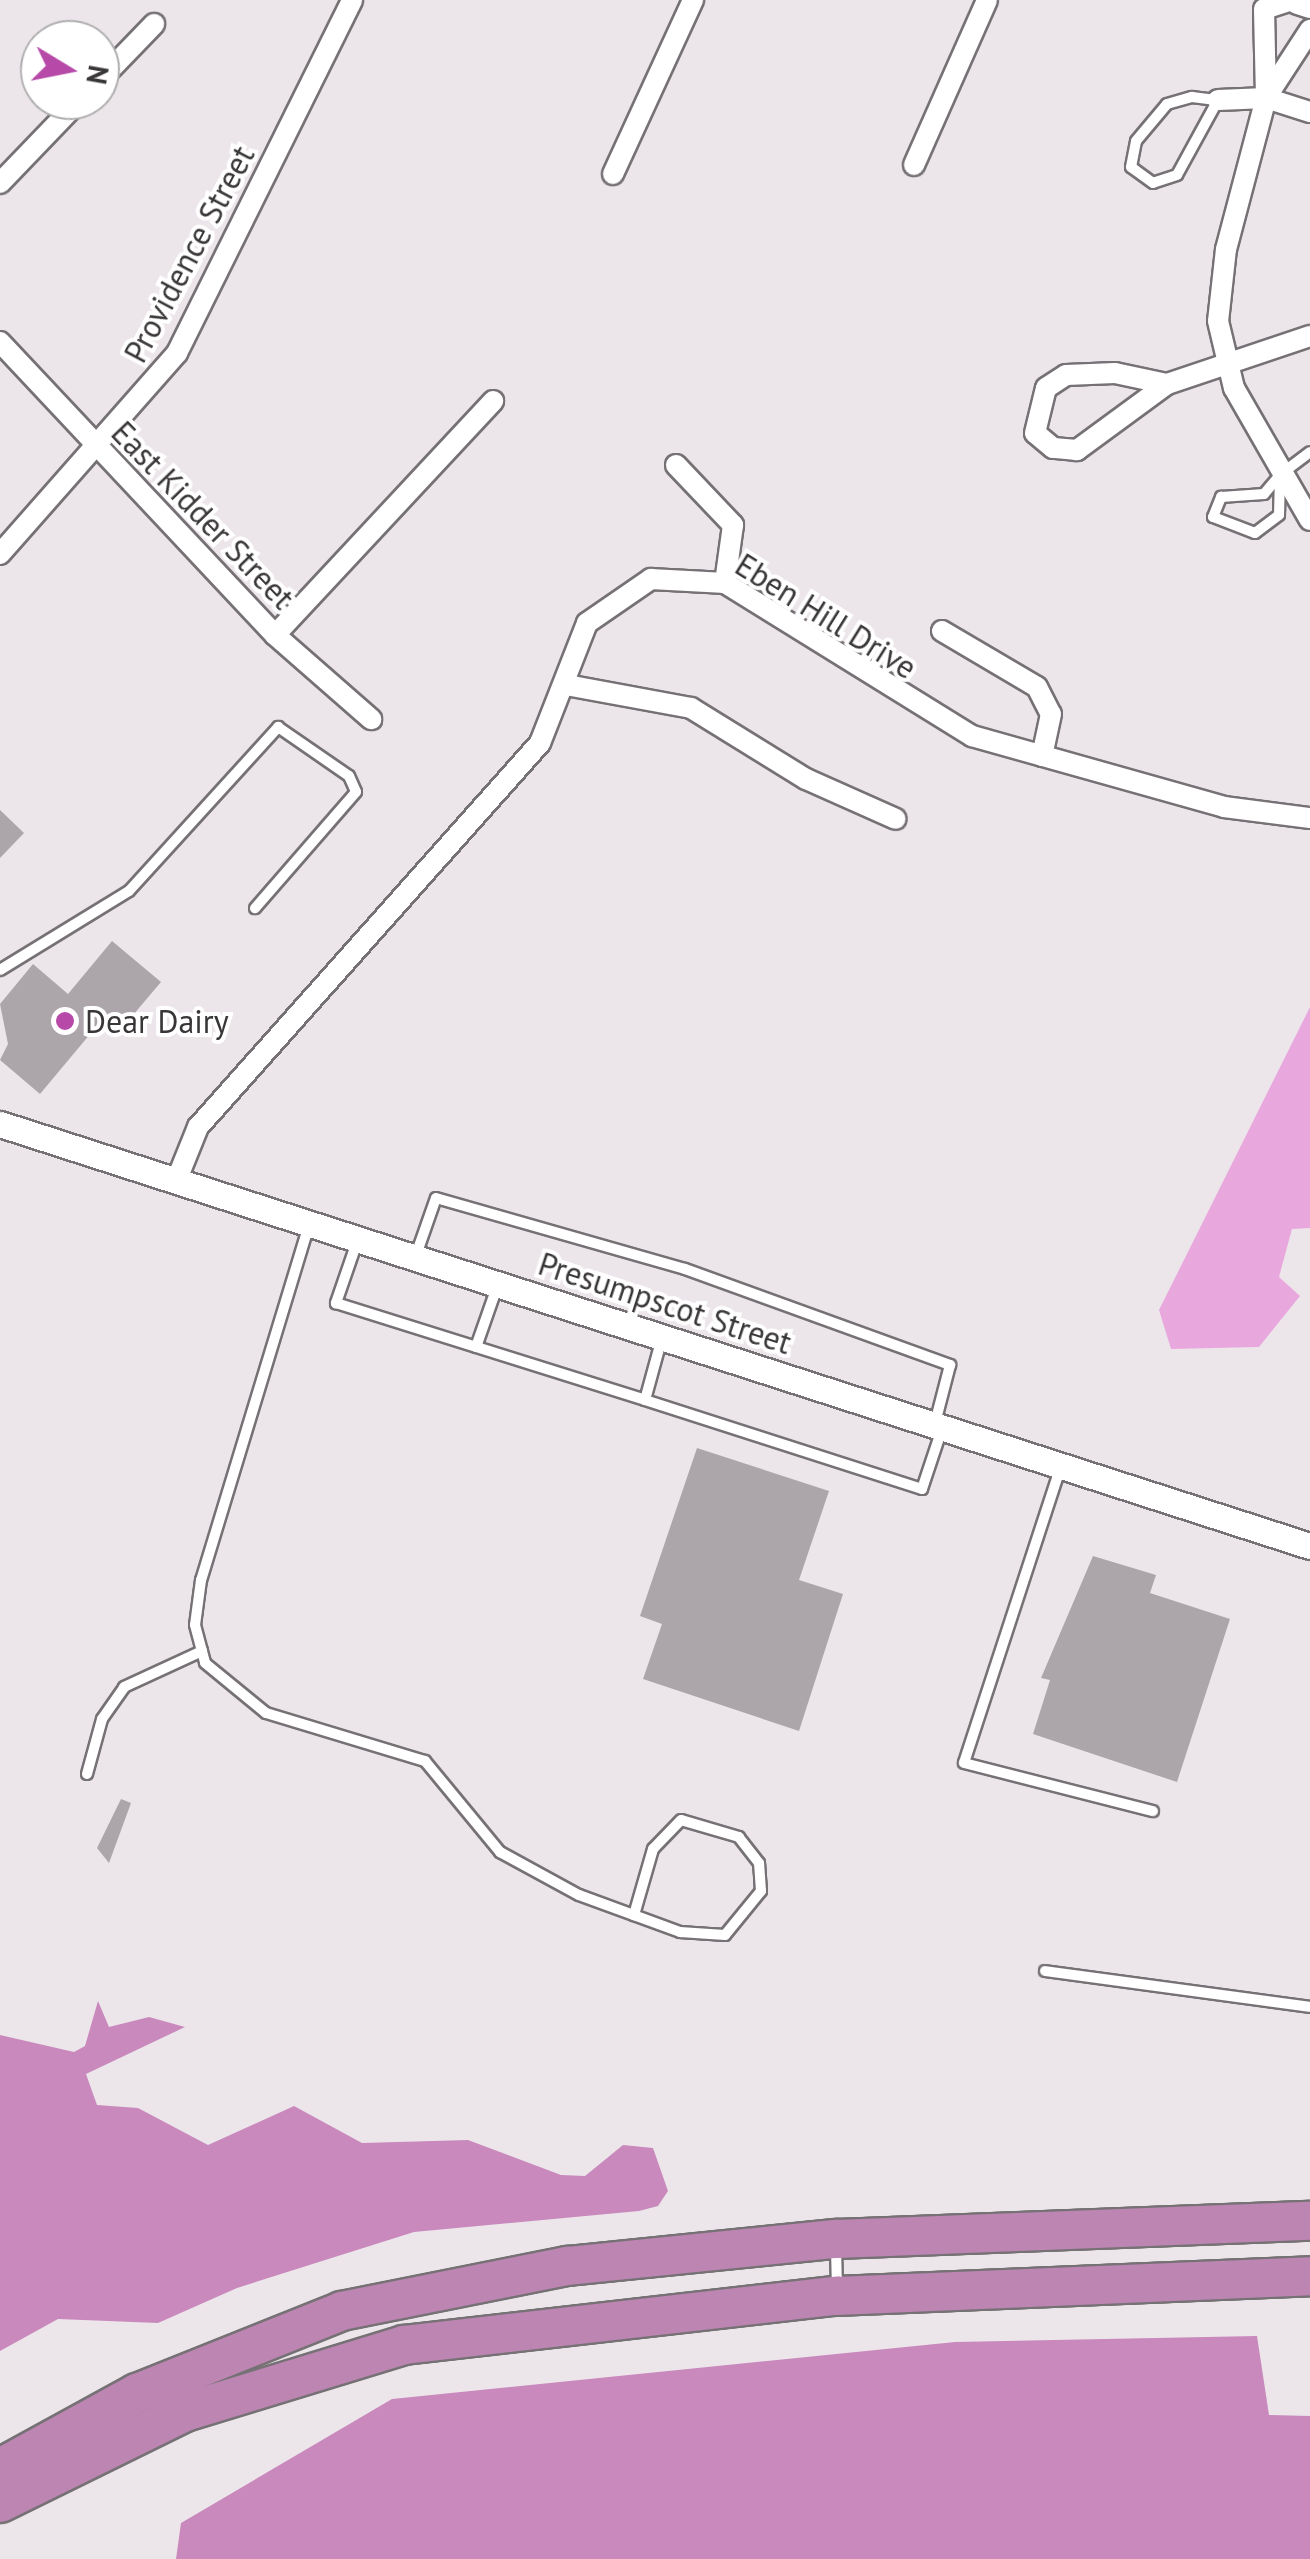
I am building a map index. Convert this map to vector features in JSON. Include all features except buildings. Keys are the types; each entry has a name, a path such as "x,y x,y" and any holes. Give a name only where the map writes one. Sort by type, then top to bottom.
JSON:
{"highway":[{"path":"0,2468 137,2393 342,2310 568,2266 836,2239 1310,2220"},
{"path":"0,2503 145,2428 358,2355 536,2324 837,2296 1310,2276"}],"main road":[{"path":"1295,0 1310,4"}],"street":[{"name":"Providence Street","path":"0,554 99,450 177,353 352,0"},
{"path":"613,174 693,0"},
{"path":"914,164 987,0"},
{"path":"1310,18 1295,0 1264,9 1266,98 1222,273 1224,362 1280,475 1310,520"},
{"path":"120,59 154,24"},
{"path":"1266,98 1310,30"},
{"path":"1218,100 1266,98 1310,112"},
{"path":"0,183 61,120"},
{"path":"1167,384 1115,372 1066,375 1034,409 1035,433 1053,448 1077,450 1167,384 1310,336"},
{"name":"East Kidder Street","path":"0,342 275,635 371,719"},
{"path":"275,635 494,402"},
{"path":"676,465 732,526 725,583"},
{"name":"Eben Hill Drive","path":"176,1179 198,1127 521,768 566,685 587,624 626,589 678,576 725,583 939,723 1224,807 1310,818"},
{"path":"942,630 1037,687 1050,714 1042,756"},
{"path":"566,685 690,708 806,779 896,818"},
{"name":"Presumpscot Street","path":"0,1124 359,1236 1310,1546"}],"lane":[{"path":"1218,100 1177,175 1152,182 1131,167 1136,141 1167,104 1218,100"},
{"path":"1280,475 1279,514 1255,534 1213,517 1221,497 1264,494 1280,475 1310,452"},
{"path":"0,970 129,891 278,727 349,776 356,792 255,908"},
{"path":"359,1236 336,1304 922,1489 950,1364 685,1269 436,1198 416,1255"},
{"path":"310,1221 200,1580 202,1651 226,1688 266,1712 425,1761 500,1852 634,1915 701,1938 725,1935 761,1891 760,1863 739,1837 681,1820 653,1849 634,1915"},
{"path":"476,1347 498,1282"},
{"path":"646,1400 663,1336"},
{"path":"1062,1465 964,1763 1153,1810"},
{"path":"88,1774 102,1719 124,1687 202,1651"},
{"path":"1045,1971 1310,2008"},
{"path":"836,2239 837,2296"}],"shaded area":[{"path":"1310,1007 1310,1228 1292,1229 1279,1277 1300,1296 1259,1347 1171,1349 1159,1310"},
{"path":"98,2001 109,2027 149,2017 185,2027 86,2074 97,2105 138,2108 208,2145 294,2106 362,2143 468,2140 561,2175 585,2176 623,2145 653,2148 668,2191 658,2206 639,2211 414,2232 237,2288 158,2323 58,2319 0,2351 0,2035 74,2052 85,2046"},
{"path":"1257,2336 1269,2415 1310,2416 1310,2559 176,2559 181,2523 392,2399 955,2342"}],"place":[{"name":"Dear Dairy","path":"65,1021"}]}
